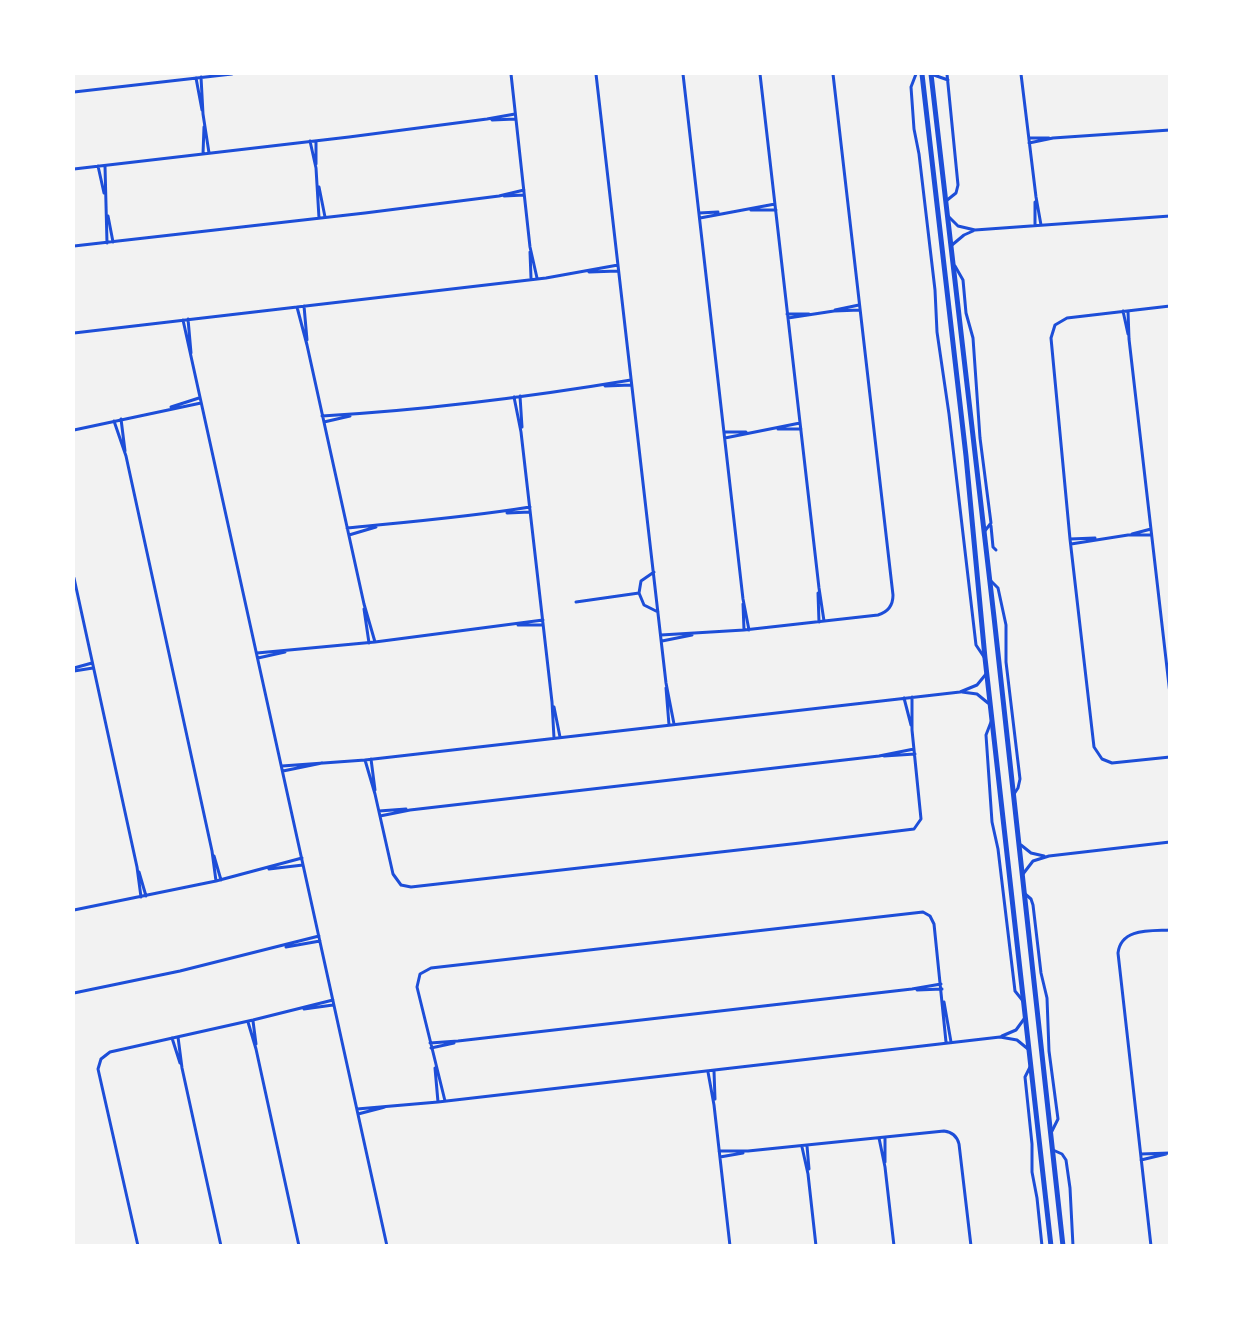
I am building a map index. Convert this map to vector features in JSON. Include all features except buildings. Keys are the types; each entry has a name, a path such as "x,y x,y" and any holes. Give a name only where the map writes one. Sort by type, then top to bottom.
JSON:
{"main road":[{"path":"922,74 966,456 990,705 1051,1245"},
{"path":"931,74 1063,1245"}],"street":[{"path":"74,92 232,74"},
{"path":"511,74 530,247 531,279"},
{"path":"596,74 662,641 669,725"},
{"path":"683,74 743,599 749,630"},
{"path":"760,74 824,621"},
{"path":"661,635 749,630 878,615 888,609 893,595 833,74"},
{"path":"916,74 911,87 914,125 920,154 935,290 937,332 976,645 985,658"},
{"path":"931,74 948,80"},
{"path":"945,201 954,196 958,185 947,74"},
{"path":"1021,74 1041,225"},
{"path":"199,77 209,153"},
{"path":"487,120 515,114"},
{"path":"74,169 487,120 516,119"},
{"path":"203,154 204,123"},
{"path":"1029,140 1170,130"},
{"path":"310,141 316,168"},
{"path":"316,141 319,218"},
{"path":"98,166 106,198"},
{"path":"105,166 107,243"},
{"path":"317,183 325,217"},
{"path":"74,246 524,193"},
{"path":"1035,226 1036,197"},
{"path":"699,218 775,204"},
{"path":"746,210 776,210"},
{"path":"107,212 113,242"},
{"path":"699,213 723,213"},
{"path":"947,214 958,226 975,230 1170,216"},
{"path":"951,247 959,238 975,230"},
{"path":"530,247 537,278"},
{"path":"951,262 962,277 965,309 973,338 980,438 993,547 996,550"},
{"path":"74,333 531,279 618,265"},
{"path":"584,272 619,271"},
{"path":"834,311 860,305"},
{"path":"304,306 307,345"},
{"path":"1170,306 1067,318 1055,326 1051,343 1094,747 1102,759 1112,763 1170,757"},
{"path":"297,307 364,604 375,642"},
{"path":"788,316 860,310"},
{"path":"1128,310 1129,339 1170,694"},
{"path":"1123,311 1129,339"},
{"path":"183,320 387,1245"},
{"path":"188,320 191,358"},
{"path":"322,416 514,397 631,380"},
{"path":"600,386 632,386"},
{"path":"520,396 521,432"},
{"path":"514,397 521,432 552,702 554,738"},
{"path":"167,409 199,398"},
{"path":"74,430 201,403"},
{"path":"324,422 355,414"},
{"path":"121,419 126,456 212,851 216,881"},
{"path":"114,421 126,456"},
{"path":"724,438 800,423"},
{"path":"773,429 801,429"},
{"path":"724,432 750,432"},
{"path":"347,528 530,509"},
{"path":"983,533 991,523"},
{"path":"349,535 381,526"},
{"path":"1128,535 1151,528"},
{"path":"1071,544 1100,538 1151,535"},
{"path":"1070,538 1100,538"},
{"path":"654,572 641,581 639,593 644,605 658,612"},
{"path":"74,578 137,867 146,896"},
{"path":"988,580 998,588 1006,625 1006,662 1020,779 1018,788 1012,796"},
{"path":"819,588 819,622"},
{"path":"576,602 639,593"},
{"path":"743,599 744,630"},
{"path":"364,604 369,643"},
{"path":"257,652 369,643 543,620"},
{"path":"513,625 543,625"},
{"path":"662,641 696,634"},
{"path":"258,658 289,651"},
{"path":"74,670 92,663"},
{"path":"74,670 93,668"},
{"path":"960,692 977,685 987,673"},
{"path":"666,683 674,724"},
{"path":"282,766 365,760 960,692 976,694 990,705"},
{"path":"365,760 393,874 401,885 411,887 911,830 917,827 921,819 912,730 912,697"},
{"path":"904,698 912,730"},
{"path":"552,702 560,737"},
{"path":"992,721 986,735 992,822 998,844 1015,991 1024,1003"},
{"path":"879,756 914,749"},
{"path":"379,811 410,810 879,756 915,754"},
{"path":"371,759 375,795"},
{"path":"283,771 327,762"},
{"path":"380,816 410,810"},
{"path":"1017,841 1031,853 1049,856"},
{"path":"1022,876 1033,861 1049,856 1170,842"},
{"path":"212,851 221,880"},
{"path":"75,910 221,880 302,858"},
{"path":"264,869 303,865"},
{"path":"137,867 141,897"},
{"path":"1023,892 1031,899 1033,905 1041,973 1047,998 1049,1051 1058,1119 1051,1132"},
{"path":"445,1101 435,1067 417,983 420,974 431,968 920,911 928,914 934,924 946,1042"},
{"path":"1151,1245 1118,953 1121,941 1128,935 1170,930"},
{"path":"282,947 319,936"},
{"path":"74,993 282,947 320,941"},
{"path":"430,1043 941,984"},
{"path":"912,989 942,989"},
{"path":"942,997 951,1042"},
{"path":"138,1245 99,1062 107,1053 333,1002"},
{"path":"1000,1037 1016,1030 1026,1016"},
{"path":"253,1020 256,1049"},
{"path":"248,1022 299,1245"},
{"path":"178,1037 182,1068 221,1245"},
{"path":"357,1109 708,1072 1000,1037 1017,1040 1030,1052"},
{"path":"172,1038 182,1068"},
{"path":"431,1048 458,1041"},
{"path":"1032,1064 1025,1077 1032,1144 1032,1172 1042,1245"},
{"path":"435,1067 438,1102"},
{"path":"714,1071 714,1104"},
{"path":"708,1072 720,1151 730,1245"},
{"path":"358,1114 389,1105"},
{"path":"720,1151 802,1147 944,1131 956,1137 959,1144 971,1245"},
{"path":"879,1138 885,1167 894,1245"},
{"path":"885,1138 885,1167"},
{"path":"807,1146 816,1245"},
{"path":"802,1147 808,1174"},
{"path":"1052,1149 1065,1158 1070,1188 1073,1245"},
{"path":"720,1157 748,1151"},
{"path":"1141,1154 1169,1153"},
{"path":"1141,1160 1169,1153"}]}
